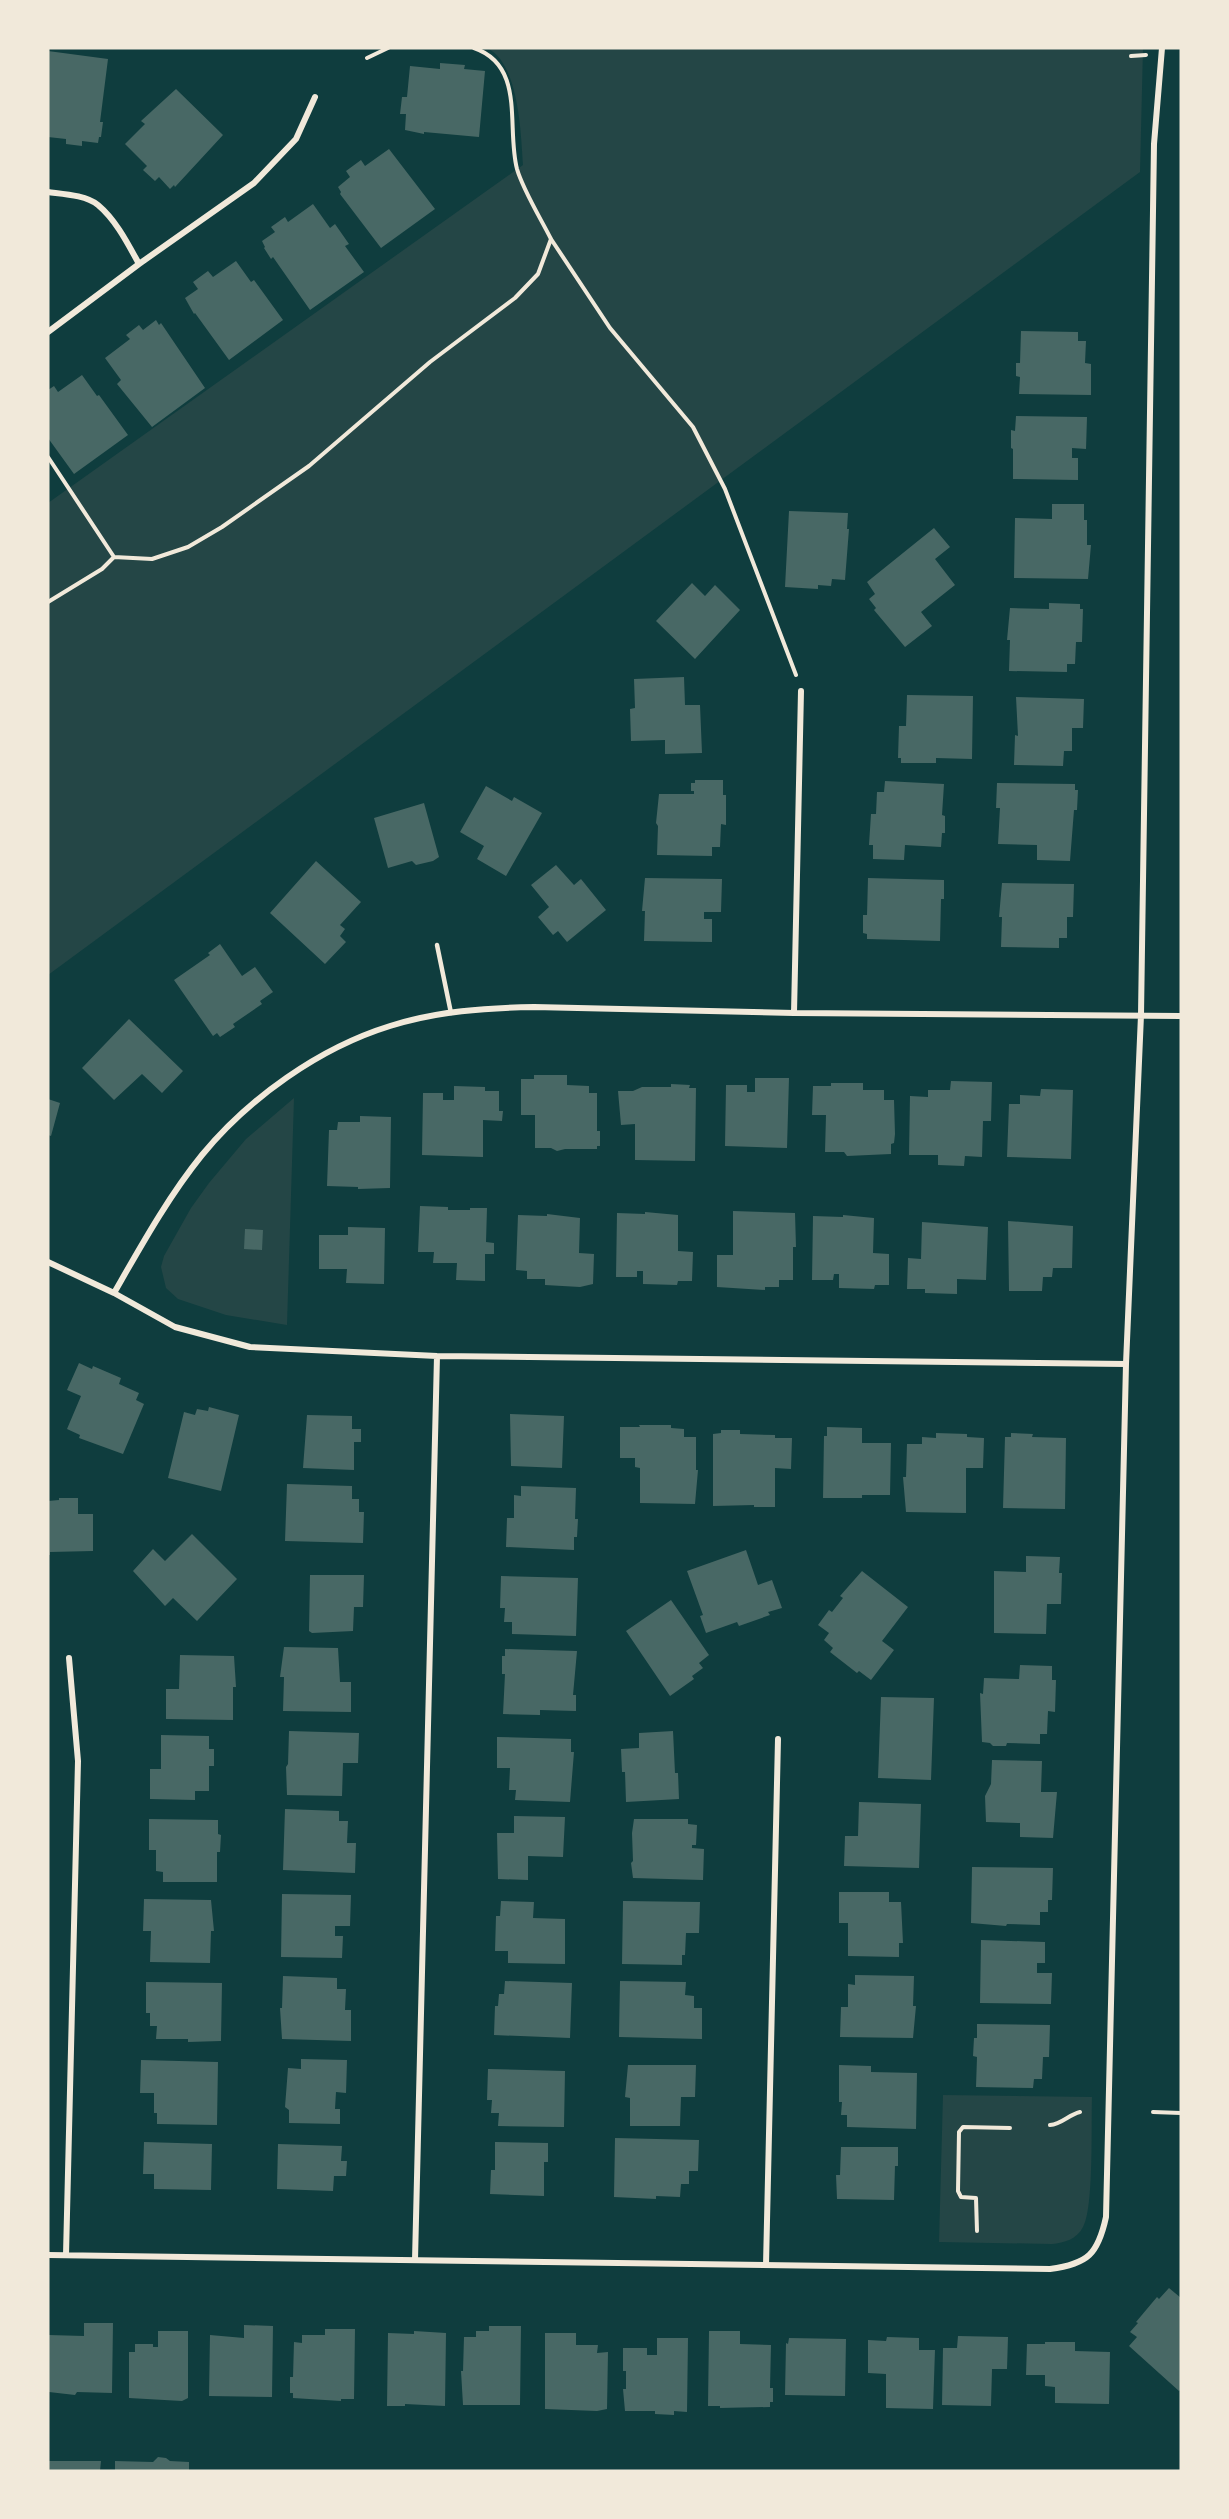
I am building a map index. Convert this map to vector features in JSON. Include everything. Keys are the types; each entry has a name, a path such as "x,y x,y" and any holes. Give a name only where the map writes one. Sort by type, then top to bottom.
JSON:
{"street":[{"path":"48,2255 1050,2269 1071,2266 1087,2258 1101,2241 1107,2217 1126,1364 1141,1015 1154,144 1162,48"},
{"path":"48,332 254,183 296,139 315,97"},
{"path":"48,192 71,195 97,204 119,229 139,264"},
{"path":"794,1012 801,691"},
{"path":"114,1293 181,1183 223,1131 278,1084 306,1066 351,1042 389,1026 451,1013 492,1008 534,1007 1181,1016"},
{"path":"48,1262 114,1293 175,1327 250,1347 437,1356 1126,1364"},
{"path":"415,2260 437,1356"},
{"path":"66,2255 78,1761 69,1658"},
{"path":"766,2265 778,1739"}],"lane":[{"path":"437,945 451,1013"}],"path":[{"path":"367,58 388,48"},
{"path":"474,48 489,53 503,69 513,108 517,169 550,239 610,328 693,426 725,489 801,691"},
{"path":"48,602 102,569 114,557 152,559 188,547 222,527 309,466 430,362 515,298 538,274 550,239"},
{"path":"48,457 114,557"},
{"path":"1050,2125 1062,2123 1074,2113 1080,2112"},
{"path":"1153,2112 1181,2113"},
{"path":"977,2231 976,2199 961,2197 958,2191 959,2132 963,2127 1010,2128"}],"shaded area":[{"path":"487,48 1143,48 1140,172 48,975 48,503 523,165 519,118 512,83 498,56"},
{"path":"294,1098 287,1325 226,1315 178,1299 166,1288 161,1267 164,1256 191,1208 246,1139"},
{"path":"943,2095 1092,2097 1089,2203 1087,2217 1077,2235 1066,2241 1052,2244 939,2242"}],"building":[{"path":"48,51 108,59 100,122 103,122 98,143 82,141 82,146 66,144 66,139 48,137"},
{"path":"440,63 465,65 464,69 485,71 479,137 424,132 424,134 405,130 406,114 400,114 402,97 407,97 410,66 440,69"},
{"path":"176,89 223,135 175,187 174,185 170,189 159,177 155,181 143,170 147,166 125,144 145,124 141,121"},
{"path":"389,149 435,209 381,248 340,194 338,187 350,177 346,171 361,160 365,166"},
{"path":"313,204 330,228 335,224 349,244 345,246 364,272 310,310 273,257 271,259 262,241 275,232 271,227 285,217 288,222"},
{"path":"236,261 251,282 254,280 283,320 229,360 194,314 185,298 198,289 193,282 208,271 213,277"},
{"path":"156,320 159,325 161,323 205,388 152,427 117,384 121,380 105,358 130,339 126,335 139,325 143,330"},
{"path":"1021,331 1078,332 1078,341 1086,341 1085,363 1091,364 1091,395 1019,394 1020,377 1016,376 1016,363 1020,363"},
{"path":"82,375 128,435 74,474 48,438 48,390 54,386 58,392"},
{"path":"1016,416 1087,417 1086,449 1072,448 1072,458 1078,458 1078,480 1013,479 1011,430 1015,431"},
{"path":"1052,504 1084,504 1084,520 1087,520 1087,545 1091,545 1088,579 1014,578 1015,518 1052,519"},
{"path":"789,511 848,513 845,580 832,579 831,586 818,585 818,589 785,587"},
{"path":"934,528 950,547 935,559 955,585 921,612 932,626 905,647 874,610 876,608 869,599 875,594 867,582"},
{"path":"692,583 705,596 715,585 740,610 695,659 656,621"},
{"path":"1049,603 1080,604 1080,609 1083,609 1082,642 1076,642 1075,664 1067,664 1067,672 1009,671 1010,640 1007,640 1010,608 1049,609"},
{"path":"684,677 685,705 700,705 702,753 665,754 665,740 631,741 630,709 635,708 634,679"},
{"path":"907,695 973,696 972,759 936,758 936,763 901,763 901,758 898,758 899,726 906,726"},
{"path":"1016,697 1084,699 1083,728 1072,728 1072,751 1064,751 1063,766 1014,765 1015,735 1018,736"},
{"path":"695,780 723,780 723,795 726,795 726,825 721,824 720,847 712,847 712,856 657,855 658,826 656,823 659,794 694,794 694,791 691,791 691,783 695,783"},
{"path":"885,781 944,784 942,815 945,816 945,833 942,833 941,847 905,845 904,860 873,859 873,845 869,845 871,814 876,814 877,792 884,792"},
{"path":"997,783 1075,784 1075,790 1078,790 1077,810 1074,810 1070,861 1037,860 1037,845 998,844 1000,808 996,808"},
{"path":"486,786 512,801 514,797 542,813 506,876 477,859 484,846 460,832"},
{"path":"424,803 439,857 433,861 416,865 412,861 388,868 374,818"},
{"path":"316,861 361,902 340,925 345,929 340,936 346,942 325,964 270,913"},
{"path":"556,865 574,885 581,879 606,910 567,942 558,931 553,935 538,917 549,907 531,885"},
{"path":"645,878 722,879 721,912 704,912 704,919 712,919 712,942 644,941 645,911 642,911"},
{"path":"868,878 944,880 940,941 867,939 867,934 863,933 863,915 867,915"},
{"path":"1002,883 1074,884 1073,917 1067,917 1067,938 1059,938 1059,948 1001,947 1002,917 999,917"},
{"path":"220,944 242,976 255,967 273,992 260,1001 262,1004 233,1024 235,1027 220,1037 217,1033 213,1036 174,980 210,955 208,953"},
{"path":"129,1019 183,1071 162,1093 142,1074 114,1100 82,1068"},
{"path":"534,1075 567,1075 567,1085 589,1086 589,1093 597,1093 597,1131 600,1131 600,1146 597,1146 597,1149 557,1151 551,1148 535,1148 535,1115 521,1115 521,1079 534,1079"},
{"path":"755,1078 789,1078 787,1148 725,1146 726,1085 747,1085 747,1092 755,1092"},
{"path":"951,1081 992,1082 991,1121 983,1121 982,1157 965,1156 964,1166 938,1165 938,1155 909,1155 910,1096 928,1097 928,1090 950,1090"},
{"path":"831,1083 863,1083 863,1090 884,1090 884,1100 894,1100 895,1134 894,1143 891,1144 891,1154 847,1156 844,1152 825,1152 826,1115 812,1115 813,1086 831,1086"},
{"path":"671,1084 690,1085 689,1088 696,1088 695,1161 635,1160 635,1124 621,1125 618,1091 633,1091 642,1087 671,1087"},
{"path":"454,1086 485,1087 485,1091 499,1091 499,1111 503,1111 502,1121 483,1120 483,1157 422,1155 423,1093 443,1093 443,1100 454,1100"},
{"path":"1041,1089 1073,1090 1071,1159 1007,1157 1009,1104 1020,1104 1020,1095 1040,1096"},
{"path":"48,1099 60,1103 51,1136 48,1135"},
{"path":"360,1116 391,1117 390,1188 358,1189 358,1187 327,1186 329,1130 337,1130 338,1122 360,1122"},
{"path":"420,1206 448,1207 448,1210 487,1208 486,1242 494,1243 494,1254 485,1254 485,1281 456,1280 457,1263 433,1263 434,1252 418,1252"},
{"path":"733,1211 795,1213 796,1247 793,1247 793,1280 779,1280 779,1287 765,1287 765,1290 717,1287 717,1255 733,1255"},
{"path":"645,1212 678,1215 678,1251 693,1252 692,1281 678,1281 677,1285 643,1284 643,1271 637,1271 637,1277 616,1277 617,1213 645,1214"},
{"path":"547,1214 580,1218 579,1253 594,1254 593,1284 580,1287 545,1285 545,1279 527,1279 527,1271 516,1270 518,1215 547,1216"},
{"path":"843,1215 874,1218 873,1253 889,1254 889,1285 875,1285 874,1289 839,1288 839,1274 834,1274 833,1280 812,1280 813,1216 843,1217"},
{"path":"1008,1221 1073,1226 1072,1268 1053,1268 1052,1277 1043,1277 1042,1291 1009,1291"},
{"path":"922,1222 988,1227 986,1280 957,1279 957,1294 925,1293 925,1289 907,1289 908,1258 921,1259"},
{"path":"348,1227 385,1228 384,1284 346,1283 347,1269 319,1269 319,1235 348,1235"},
{"path":"245,1229 263,1230 262,1250 244,1249"},
{"path":"79,1363 92,1369 93,1366 121,1378 119,1384 139,1393 136,1400 144,1404 123,1454 79,1438 80,1435 67,1429 81,1396 67,1390"},
{"path":"209,1407 239,1415 221,1491 168,1478 184,1412 195,1415 197,1409 208,1411"},
{"path":"510,1414 564,1416 562,1468 511,1466"},
{"path":"307,1415 352,1416 352,1429 361,1429 361,1442 354,1442 354,1470 303,1468"},
{"path":"639,1425 671,1425 671,1428 684,1429 684,1437 696,1437 696,1470 698,1470 695,1504 640,1503 640,1468 635,1467 635,1458 620,1458 620,1427 640,1427"},
{"path":"827,1427 862,1428 862,1443 891,1443 890,1495 823,1498 824,1436 827,1436"},
{"path":"721,1430 740,1430 740,1434 792,1438 791,1469 775,1468 775,1507 713,1506 713,1434 721,1433"},
{"path":"936,1433 967,1434 967,1437 984,1438 983,1468 966,1468 966,1513 906,1512 903,1477 906,1477 907,1444 922,1444 922,1437 936,1438"},
{"path":"1011,1433 1033,1434 1032,1437 1066,1438 1065,1509 1003,1508 1005,1437 1011,1437"},
{"path":"287,1484 352,1486 352,1499 359,1499 359,1512 364,1512 363,1543 285,1541"},
{"path":"521,1486 576,1488 575,1519 578,1519 574,1550 506,1547 507,1518 514,1518 514,1495 521,1496"},
{"path":"59,1498 78,1498 78,1514 93,1514 93,1551 50,1552 48,1555 48,1501 59,1500"},
{"path":"192,1534 237,1579 197,1621 173,1598 165,1606 133,1571 153,1549 165,1561"},
{"path":"746,1550 758,1585 772,1580 782,1608 768,1612 770,1615 739,1626 737,1622 706,1633 700,1616 703,1615 687,1571"},
{"path":"1026,1556 1060,1557 1061,1604 1047,1604 1046,1634 994,1633 994,1571 1026,1572"},
{"path":"862,1571 908,1607 882,1641 894,1650 871,1680 859,1671 857,1673 830,1652 833,1648 824,1640 829,1633 818,1625 829,1610 832,1612 843,1598 840,1596"},
{"path":"310,1575 364,1575 363,1607 354,1607 353,1631 312,1633 309,1631"},
{"path":"501,1576 578,1578 576,1636 512,1634 512,1622 504,1622 505,1608 500,1608"},
{"path":"671,1600 709,1655 699,1663 703,1668 692,1676 694,1679 670,1696 626,1631"},
{"path":"284,1647 338,1648 340,1682 351,1682 351,1712 283,1711 284,1677 280,1677"},
{"path":"505,1649 577,1651 573,1695 576,1695 576,1711 540,1710 540,1715 503,1714 505,1674 502,1674 502,1656 505,1656"},
{"path":"180,1655 234,1656 236,1687 233,1687 233,1720 166,1719 166,1689 179,1689"},
{"path":"1020,1665 1052,1666 1052,1680 1056,1680 1055,1712 1048,1711 1047,1734 1040,1734 1040,1744 1007,1743 1006,1746 993,1746 982,1742 980,1693 983,1694 984,1678 1019,1679"},
{"path":"881,1697 934,1698 931,1780 878,1778"},
{"path":"289,1731 359,1733 358,1763 343,1763 342,1796 287,1795 286,1767"},
{"path":"673,1731 679,1799 626,1802 625,1772 622,1772 621,1749 639,1748 639,1733"},
{"path":"161,1735 209,1736 209,1749 214,1749 214,1766 209,1766 209,1791 195,1791 195,1800 150,1799 150,1769 161,1769"},
{"path":"497,1737 571,1739 571,1752 574,1752 570,1802 515,1800 516,1790 509,1790 510,1768 497,1768"},
{"path":"992,1760 1042,1761 1041,1792 1057,1792 1053,1838 1020,1837 1020,1823 986,1822 985,1796 991,1784"},
{"path":"859,1802 921,1804 919,1868 844,1866 845,1836 858,1836"},
{"path":"285,1809 339,1811 339,1821 348,1821 347,1843 356,1843 355,1873 283,1870"},
{"path":"514,1816 565,1817 563,1857 528,1856 528,1880 498,1879 497,1833 514,1833"},
{"path":"149,1819 218,1820 218,1834 221,1835 220,1852 217,1852 217,1882 163,1882 163,1872 156,1871 156,1850 149,1850"},
{"path":"634,1819 688,1819 688,1824 697,1825 696,1845 692,1845 692,1848 704,1849 703,1880 633,1878 631,1863 633,1861"},
{"path":"972,1867 1053,1868 1052,1900 1048,1900 1048,1912 1040,1912 1040,1925 1007,1924 1006,1926 971,1923"},
{"path":"839,1892 889,1892 889,1902 901,1902 903,1943 899,1943 899,1957 848,1956 848,1923 839,1923"},
{"path":"282,1894 351,1895 350,1926 335,1926 335,1936 343,1936 342,1958 281,1957"},
{"path":"144,1899 211,1900 214,1931 211,1931 210,1963 150,1962 151,1931 143,1931"},
{"path":"501,1901 534,1902 533,1918 565,1919 565,1964 508,1963 508,1951 495,1951 496,1916 500,1916"},
{"path":"623,1901 700,1902 699,1933 686,1933 682,1965 622,1964"},
{"path":"981,1940 1045,1942 1045,1963 1037,1963 1037,1973 1052,1973 1051,2004 980,2003"},
{"path":"855,1975 914,1976 913,2006 916,2006 913,2038 840,2037 841,2007 848,2007 848,1984 855,1985"},
{"path":"283,1976 337,1978 337,1989 346,1989 345,2010 351,2010 351,2041 282,2039 280,2008 282,2008"},
{"path":"505,1981 572,1983 570,2038 494,2035 495,2006 498,2006 499,1994 504,1994"},
{"path":"620,1981 686,1982 685,1995 694,1996 694,2008 702,2008 702,2039 619,2037"},
{"path":"146,1982 222,1983 221,2041 188,2042 188,2039 156,2039 157,2026 150,2026 150,2013 146,2013"},
{"path":"977,2024 1050,2025 1049,2057 1043,2057 1042,2079 1034,2079 1033,2088 976,2087 977,2057 973,2056"},
{"path":"301,2059 347,2060 346,2093 336,2092 335,2109 340,2109 340,2124 289,2123 289,2110 285,2107 288,2068 301,2069"},
{"path":"141,2060 218,2062 217,2125 157,2124 157,2113 154,2113 154,2093 140,2093"},
{"path":"628,2065 696,2065 695,2097 681,2097 680,2126 630,2126 630,2098 625,2097"},
{"path":"839,2065 871,2066 871,2072 917,2073 916,2129 847,2127 847,2115 841,2115 842,2102 839,2102"},
{"path":"488,2069 565,2071 564,2127 498,2126 499,2113 491,2113 492,2100 487,2100"},
{"path":"615,2138 699,2140 698,2171 689,2171 689,2184 681,2184 680,2197 656,2196 656,2199 614,2197"},
{"path":"144,2142 212,2144 211,2190 154,2189 154,2174 143,2174"},
{"path":"495,2142 548,2143 548,2162 544,2162 544,2196 490,2194 491,2170 495,2170"},
{"path":"278,2144 342,2146 341,2161 347,2161 346,2176 334,2176 333,2191 277,2189"},
{"path":"841,2147 898,2147 894,2200 837,2199 836,2175 840,2175"},
{"path":"1169,2288 1181,2298 1181,2389 1179,2391 1129,2346 1137,2337 1130,2332 1138,2323 1136,2322 1157,2297 1159,2299"},
{"path":"84,2323 113,2323 112,2393 77,2392 75,2395 49,2392 49,2335 84,2336"},
{"path":"244,2325 273,2326 272,2397 209,2396 210,2335 244,2338"},
{"path":"489,2326 521,2326 520,2405 463,2405 461,2371 463,2371 464,2337 476,2337 476,2331 489,2331"},
{"path":"325,2329 355,2329 354,2399 341,2399 341,2401 293,2398 293,2393 290,2393 290,2377 293,2377 294,2342 302,2343 302,2335 325,2335"},
{"path":"158,2331 188,2331 188,2398 182,2401 129,2398 129,2352 135,2352 135,2344 153,2344 153,2347 158,2347"},
{"path":"414,2331 446,2333 445,2406 405,2404 405,2406 387,2406 388,2333 414,2334"},
{"path":"709,2331 740,2331 740,2344 771,2345 770,2388 773,2388 773,2402 770,2402 770,2407 720,2408 720,2406 708,2406"},
{"path":"545,2333 576,2333 576,2345 598,2345 597,2353 608,2352 607,2409 597,2411 545,2409"},
{"path":"958,2336 1008,2337 1007,2369 992,2369 991,2406 942,2405 943,2348 957,2348"},
{"path":"887,2337 919,2338 919,2350 935,2350 933,2409 886,2408 886,2374 868,2373 868,2340 886,2341"},
{"path":"657,2338 688,2338 687,2412 674,2411 674,2415 655,2414 655,2411 625,2411 623,2389 626,2389 626,2371 623,2371 623,2348 647,2348 647,2355 657,2355"},
{"path":"789,2338 846,2339 845,2396 785,2395 786,2343 788,2344"},
{"path":"1045,2342 1075,2342 1075,2351 1110,2352 1109,2404 1055,2403 1055,2387 1045,2386 1045,2375 1026,2375 1027,2344 1045,2344"},
{"path":"158,2457 170,2461 189,2462 189,2471 115,2471 115,2461 153,2462"},
{"path":"48,2461 101,2461 100,2471 48,2471"}]}
